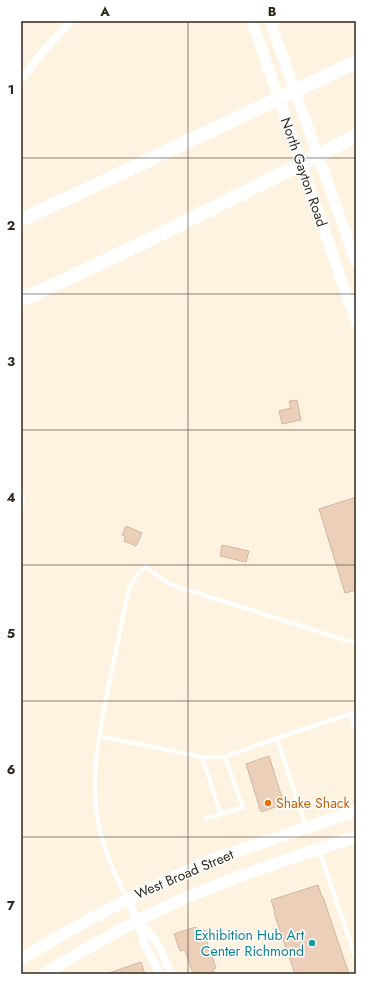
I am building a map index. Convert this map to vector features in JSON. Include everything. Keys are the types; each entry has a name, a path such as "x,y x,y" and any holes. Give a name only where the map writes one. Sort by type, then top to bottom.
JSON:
{"highway":[{"path":"21,220 96,186 356,62"},
{"path":"21,300 229,200 356,136"}],"main road":[{"name":"North Gayton Road","path":"252,21 356,322"},
{"name":"North Gayton Road","path":"270,21 356,262"},
{"name":"West Broad Street","path":"21,959 127,899 175,876 214,859 356,811"},
{"name":"West Broad Street","path":"44,974 94,944 186,898 261,868 356,837"}],"street":[{"path":"21,80 40,55 72,21"},
{"path":"127,899 138,921 144,943 160,974"},
{"path":"138,921 154,939 161,950 171,974"}],"lane":[{"path":"21,488 23,498 21,508"},
{"path":"127,899 106,852 98,822 95,766 99,736 129,588 137,575 146,568 169,584 356,643"},
{"path":"99,736 202,757 225,757 356,712"},
{"path":"350,714 356,733"},
{"path":"277,738 306,827"},
{"path":"202,757 221,814"},
{"path":"205,819 242,807 225,757"},
{"path":"318,849 356,959"}],"building":[{"path":"297,400 301,420 282,424 279,411 291,408 289,401"},
{"path":"356,497 356,590 345,593 319,509"},
{"path":"126,526 142,533 136,546 124,541 125,536 122,535"},
{"path":"222,545 249,551 246,562 220,556"},
{"path":"269,756 284,804 261,812 246,764"},
{"name":"Exhibition Hub Art Center Richmond","path":"318,885 349,974 295,974 271,900"},
{"path":"196,927 197,929 204,930 207,933 206,939 216,968 213,969 215,974 193,974 185,950 180,951 174,934"},
{"path":"141,962 145,974 109,974 109,973"}],"place":[{"name":"Shake Shack","path":"268,803"},
{"name":"Exhibition Hub Art Center Richmond","path":"312,943"}]}
